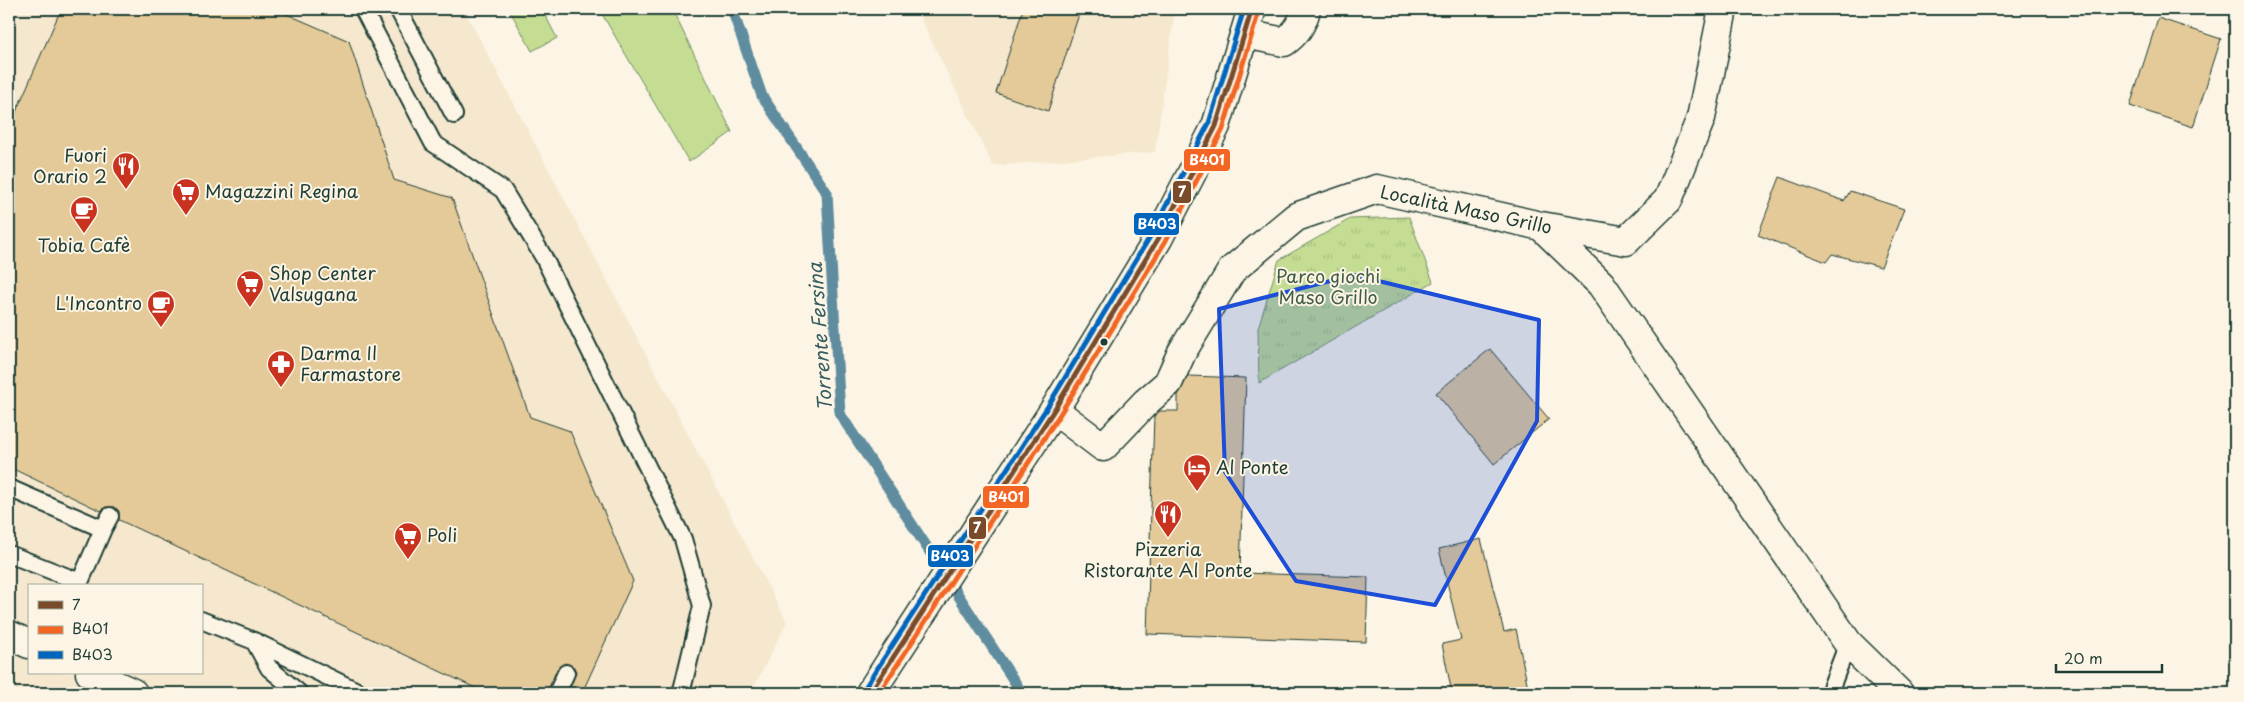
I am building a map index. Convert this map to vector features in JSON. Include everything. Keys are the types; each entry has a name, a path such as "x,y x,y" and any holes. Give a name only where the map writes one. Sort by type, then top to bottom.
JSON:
{"street":[{"path":"870,693 1037,437 1158,239 1216,126 1248,21 1284,42 1294,35 1304,18 1306,9"},
{"name":"Località Maso Grillo","path":"1054,410 1103,447 1146,402 1168,383 1182,352 1232,270 1296,217 1377,189 1541,226 1626,241 1668,200 1700,118 1723,9"},
{"path":"1541,226 1601,284 1848,643 1899,693"},
{"path":"9,635 28,644"},
{"path":"92,674 121,686"}],"lane":[{"path":"363,9 433,143 503,190 543,256 683,539 702,606 682,690 679,693"},
{"path":"398,9 454,115"},
{"path":"9,488 106,522 80,582 9,554"},
{"path":"202,620 254,641 361,693"},
{"path":"254,641 269,668 299,693"},
{"path":"1829,693 1848,643"},
{"path":"557,693 566,673"}],"highlighted area":[{"path":"1354,275 1539,320 1537,421 1435,605 1296,581 1225,472 1219,309"}],"shaded area":[{"name":"Shop Center Valsugana","path":"9,9 464,9 787,622 751,693 9,693"},
{"path":"916,9 1175,9 1155,152 993,166"}],"green space":[{"path":"509,9 542,9 557,38 532,51"},
{"path":"599,9 672,9 732,132 689,162"},
{"name":"Parco giochi Maso Grillo","path":"1409,217 1433,282 1259,383 1258,328 1279,260 1350,219"}],"building":[{"name":"Shop Center Valsugana","path":"61,9 275,9 349,41 394,180 452,198 530,417 570,431 633,581 582,693 568,693 576,672 574,667 565,663 557,669 547,693 486,693 119,520 119,511 114,507 105,507 101,511 9,467 9,128"},
{"path":"1023,9 1064,9 1079,14 1048,111 996,93"},
{"path":"2158,18 2221,39 2193,127 2130,106"},
{"path":"1780,177 1844,201 1850,191 1904,209 1881,267 1832,254 1826,262 1758,235"},
{"path":"1490,349 1549,419 1494,464 1436,393"},
{"name":"Al Ponte","path":"1188,376 1246,378 1240,573 1368,577 1366,642 1147,634 1154,416 1160,411 1178,411 1178,395"},
{"path":"1481,539 1504,632 1516,629 1529,693 1452,693 1442,644 1461,640 1439,549"}],"waterway":[{"name":"Torrente Fersina","path":"732,9 762,96 827,193 840,414 1022,693"}],"transit line":[{"name":"B403","path":"864,689 1048,406 1151,235 1209,123 1244,9"},
{"name":"7","path":"870,693 1054,410 1158,239 1216,126 1252,9"},
{"name":"B401","path":"879,693 1060,414 1165,242 1223,129 1259,11"}],"place":[{"name":"Fuori Orario 2","path":"126,190"},
{"name":"Magazzini Regina","path":"186,216"},
{"name":"Tobia Cafè","path":"84,234"},
{"name":"Shop Center Valsugana","path":"250,308"},
{"name":"L'Incontro","path":"161,328"},
{"name":"Darma Il Farmastore","path":"281,388"},
{"name":"Al Ponte","path":"1197,492"},
{"name":"Pizzeria Ristorante Al Ponte","path":"1168,538"},
{"name":"Poli","path":"408,560"}]}
